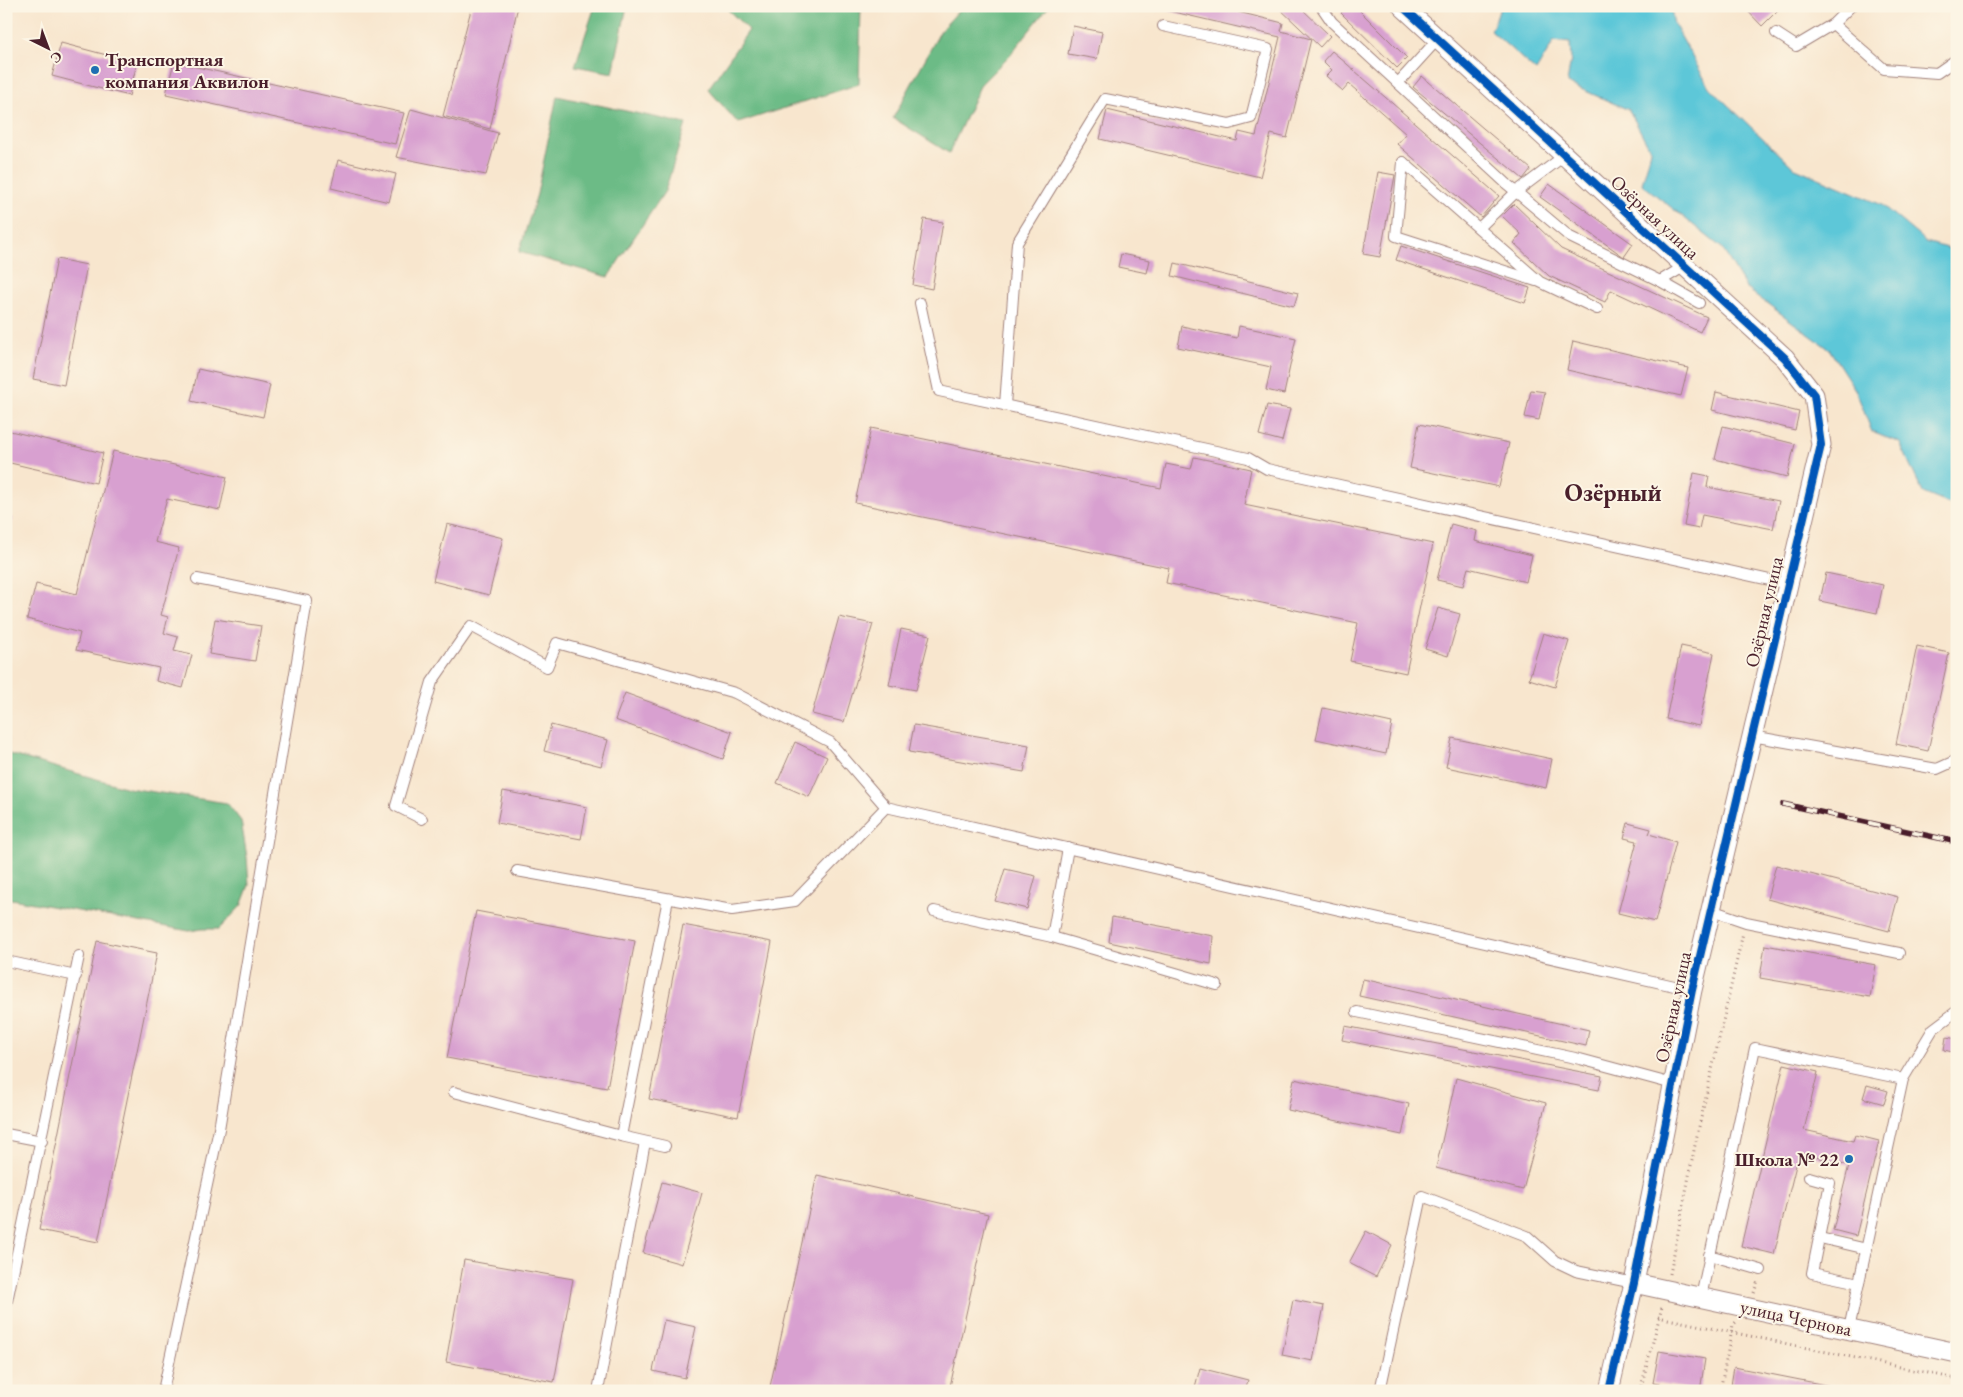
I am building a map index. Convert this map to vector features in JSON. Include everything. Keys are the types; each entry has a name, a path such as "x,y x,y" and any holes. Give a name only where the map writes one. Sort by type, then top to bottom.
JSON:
{"street":[{"name":"Озёрная улица","path":"1402,6 1785,358 1814,395 1821,445 1692,990 1634,1283 1610,1391"},
{"name":"улица Чернова","path":"1634,1283 1957,1353"}],"lane":[{"path":"1321,6 1332,22 1516,192 1570,237 1660,281 1699,303"},
{"path":"1776,33 1796,46 1832,24 1851,6"},
{"path":"1832,24 1884,69 1937,73 1957,59"},
{"path":"1005,405 1017,243 1105,99 1229,124 1251,118 1268,49 1163,26"},
{"path":"1398,83 1438,39"},
{"path":"1479,228 1516,192 1564,156"},
{"path":"1540,282 1403,162 1396,236 1540,282 1597,308"},
{"path":"1660,281 1685,266"},
{"path":"920,303 939,391 1248,458 1267,469 1788,584"},
{"path":"162,1391 218,1129 307,601 197,579"},
{"path":"422,818 396,806 432,682 471,626 547,667 557,643 735,693 830,742 886,807 1692,990"},
{"path":"1752,736 1937,768 1957,760"},
{"path":"517,872 732,910 795,901 886,807"},
{"path":"1052,937 1068,848"},
{"path":"621,1136 668,899"},
{"path":"1711,910 1746,922 1899,953"},
{"path":"934,911 1052,937 1217,985"},
{"path":"6,1306 42,1141 79,956"},
{"path":"6,961 76,976"},
{"path":"1849,1330 1903,1079 1934,1029 1957,1011"},
{"path":"1357,1012 1580,1060 1673,1084"},
{"path":"1701,1297 1755,1048 1903,1079"},
{"path":"454,1092 665,1146"},
{"path":"6,1134 42,1141"},
{"path":"598,1391 645,1142"},
{"path":"1810,1177 1830,1183 1812,1273 1860,1283"},
{"path":"1380,1391 1422,1196 1527,1236 1555,1261 1576,1271 1634,1283"},
{"path":"1820,1238 1867,1249"},
{"path":"1710,1255 1761,1270"}],"path":[{"path":"1640,1391 1658,1317 1667,1290 1696,1140 1746,922"},
{"path":"1720,1391 1734,1325 1750,1308 1761,1270"},
{"path":"1658,1317 1957,1379"}],"green space":[{"path":"595,6 627,6 613,73 575,66"},
{"path":"724,6 861,6 859,84 738,123 708,89 749,30"},
{"path":"963,6 1049,6 1009,56 981,84 949,153 893,118 941,30"},
{"path":"557,96 686,124 665,191 608,277 519,252 537,194"},
{"path":"6,753 128,788 227,803 241,821 247,857 249,885 241,906 219,929 189,931 6,898"}],"water":[{"path":"1501,6 1670,6 1674,24 1709,87 1793,167 1882,205 1926,242 1957,251 1957,518 1952,505 1923,493 1900,443 1872,432 1856,391 1829,349 1746,288 1722,248 1642,184 1651,151 1629,110 1567,83 1571,59 1570,43 1554,41 1536,71 1491,31"}],"building":[{"path":"472,6 518,6 490,129 443,116"},
{"path":"1162,6 1239,6 1238,12 1283,23 1281,31 1311,39 1287,138 1271,134 1260,177 1100,139 1107,110 1237,141 1239,132 1256,136 1280,37 1161,9"},
{"path":"1277,6 1299,6 1330,36 1320,47"},
{"path":"1348,6 1355,6 1407,58 1397,68 1341,13"},
{"path":"1743,6 1782,6 1762,26"},
{"path":"1073,26 1102,32 1097,59 1068,54"},
{"name":"Транспортная компания Аквилон","path":"61,43 137,63 129,96 52,76"},
{"path":"1332,51 1499,196 1481,217 1397,144 1406,134 1349,84 1343,91 1326,76 1332,70 1323,61"},
{"path":"174,62 404,113 395,144 166,94"},
{"path":"1422,76 1531,169 1523,179 1413,87"},
{"path":"411,109 498,133 486,175 396,157"},
{"path":"338,160 396,174 389,202 331,188"},
{"path":"1378,172 1395,175 1380,257 1363,254"},
{"path":"1549,184 1633,244 1624,257 1540,197"},
{"path":"1514,204 1561,249 1707,317 1700,332 1611,290 1605,302 1549,276 1514,243 1521,234 1502,216"},
{"path":"924,219 943,222 932,289 913,285"},
{"path":"1401,246 1530,288 1525,303 1396,260"},
{"path":"1121,254 1150,260 1147,273 1118,267"},
{"path":"57,259 87,265 64,385 33,379"},
{"path":"1175,263 1298,293 1294,306 1172,276"},
{"path":"1182,326 1237,338 1239,326 1296,338 1284,394 1266,390 1271,367 1178,347"},
{"path":"1573,341 1688,368 1681,396 1567,370"},
{"path":"198,369 270,385 263,417 191,401"},
{"path":"1531,390 1545,392 1539,420 1525,417"},
{"path":"1716,392 1799,412 1795,430 1712,410"},
{"path":"1267,405 1290,409 1282,441 1259,435"},
{"path":"1419,424 1509,443 1499,487 1410,468"},
{"path":"1723,426 1795,444 1787,477 1715,459"},
{"path":"871,428 1161,488 1166,464 1191,469 1194,457 1251,469 1244,505 1433,544 1406,673 1350,661 1358,623 1166,583 1169,568 855,503"},
{"path":"6,430 103,453 96,483 6,462"},
{"path":"113,451 227,477 220,510 167,499 155,542 179,548 161,615 168,617 164,633 178,637 174,651 192,655 183,688 156,681 159,668 76,650 80,633 27,619 36,584 77,594"},
{"path":"1694,473 1709,476 1707,487 1779,501 1773,529 1702,515 1699,529 1684,526"},
{"path":"6,517 13,518 7,545 6,545"},
{"path":"447,524 503,538 489,595 433,581"},
{"path":"1451,524 1477,531 1475,541 1532,555 1526,582 1468,568 1463,586 1437,580"},
{"path":"1826,573 1883,585 1877,613 1820,601"},
{"path":"1438,608 1460,614 1448,656 1425,649"},
{"path":"839,617 873,624 844,722 812,714"},
{"path":"215,619 261,626 255,661 209,654"},
{"path":"901,629 930,635 916,690 889,685"},
{"path":"1543,633 1569,641 1555,687 1529,679"},
{"path":"1681,646 1714,653 1699,726 1666,719"},
{"path":"1917,646 1949,653 1928,751 1896,744"},
{"path":"625,693 732,732 723,759 615,720"},
{"path":"1323,708 1392,723 1386,754 1316,739"},
{"path":"551,725 608,740 601,766 544,751"},
{"path":"914,725 1029,745 1024,772 909,752"},
{"path":"1452,738 1552,759 1546,788 1446,767"},
{"path":"795,742 827,757 809,797 777,783"},
{"path":"503,791 587,807 581,839 497,823"},
{"path":"1628,823 1651,829 1649,834 1676,842 1655,922 1618,913 1637,841 1624,838"},
{"path":"1776,865 1898,897 1889,931 1767,899"},
{"path":"1005,869 1036,876 1027,909 995,901"},
{"path":"476,911 635,941 607,1088 447,1058"},
{"path":"1112,917 1213,936 1211,964 1109,942"},
{"path":"683,925 772,942 738,1117 649,1099"},
{"path":"97,941 157,953 98,1242 39,1230"},
{"path":"1765,945 1876,965 1870,997 1760,978"},
{"path":"1363,979 1589,1030 1586,1046 1359,996"},
{"path":"1345,1026 1602,1076 1599,1090 1342,1040"},
{"path":"1946,1037 1957,1039 1957,1053 1944,1050"},
{"name":"Школа № 22","path":"1784,1064 1818,1072 1804,1130 1853,1141 1855,1135 1879,1141 1856,1236 1833,1230 1849,1165 1799,1153 1774,1254 1741,1246"},
{"path":"1456,1078 1546,1103 1523,1190 1436,1168"},
{"path":"1294,1079 1409,1104 1402,1135 1288,1110"},
{"path":"1867,1085 1888,1091 1884,1104 1863,1098"},
{"path":"817,1175 988,1214 949,1391 769,1391"},
{"path":"662,1182 702,1193 682,1264 643,1253"},
{"path":"1366,1231 1392,1245 1376,1277 1349,1263"},
{"path":"464,1260 573,1279 554,1382 446,1362"},
{"path":"1293,1300 1324,1306 1313,1361 1282,1355"},
{"path":"664,1320 696,1327 685,1378 653,1371"},
{"path":"1659,1351 1705,1359 1700,1391 1653,1383"},
{"path":"1734,1367 1851,1390 1851,1391 1730,1391"},
{"path":"1200,1368 1248,1380 1245,1391 1194,1391"}],"railway":[{"path":"1783,804 1957,842"}],"cycle path":[{"path":"1402,6 1785,358 1814,395 1821,445 1692,990 1634,1283 1609,1391"}],"place":[{"name":"Транспортная компания Аквилон","path":"95,70"},
{"name":"Школа № 22","path":"1849,1159"}],"district":[{"name":"Озёрный","path":"1613,492"}]}
